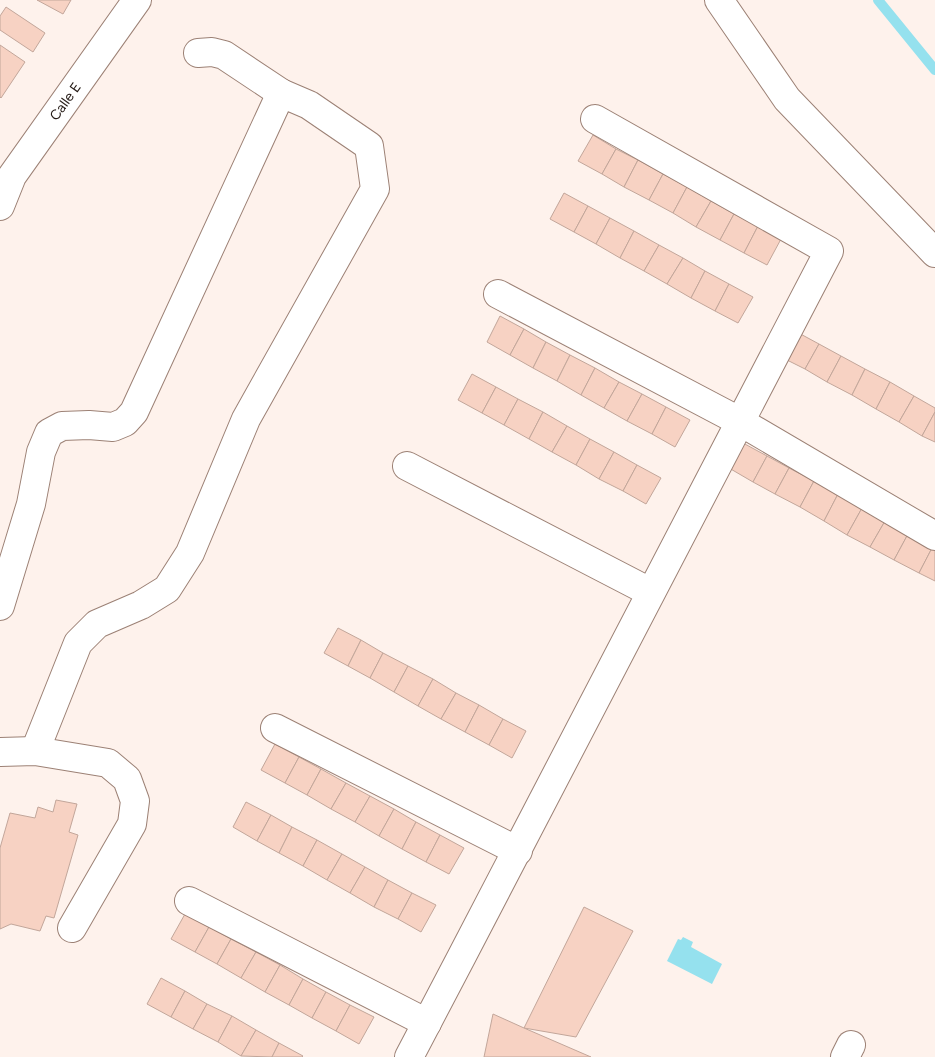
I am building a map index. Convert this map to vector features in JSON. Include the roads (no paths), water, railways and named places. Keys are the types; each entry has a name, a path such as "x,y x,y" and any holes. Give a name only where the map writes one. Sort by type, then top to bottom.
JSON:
{"street":[{"name":"Calle E","path":"0,206 6,172 137,0"},
{"path":"719,0 787,99 935,253"},
{"path":"34,751 78,643 97,624 141,605 166,589 190,553 246,419 375,189 369,146 310,105 281,93 224,55 212,52 198,54"},
{"path":"0,606 31,504 41,452 49,433 62,426 113,426 125,422 134,412 281,93"},
{"path":"410,1057 739,421 829,252 595,118"},
{"path":"498,294 739,421 935,536"},
{"path":"407,466 650,592"},
{"path":"275,728 518,851"},
{"path":"0,752 34,751 108,764 127,779 135,801 132,824 72,928"},
{"path":"189,901 427,1023"}],"water":[{"path":"683,937 693,942 691,947 722,964 712,984 667,961 678,939 681,940"}],"waterway":[{"path":"878,0 935,70"}]}
